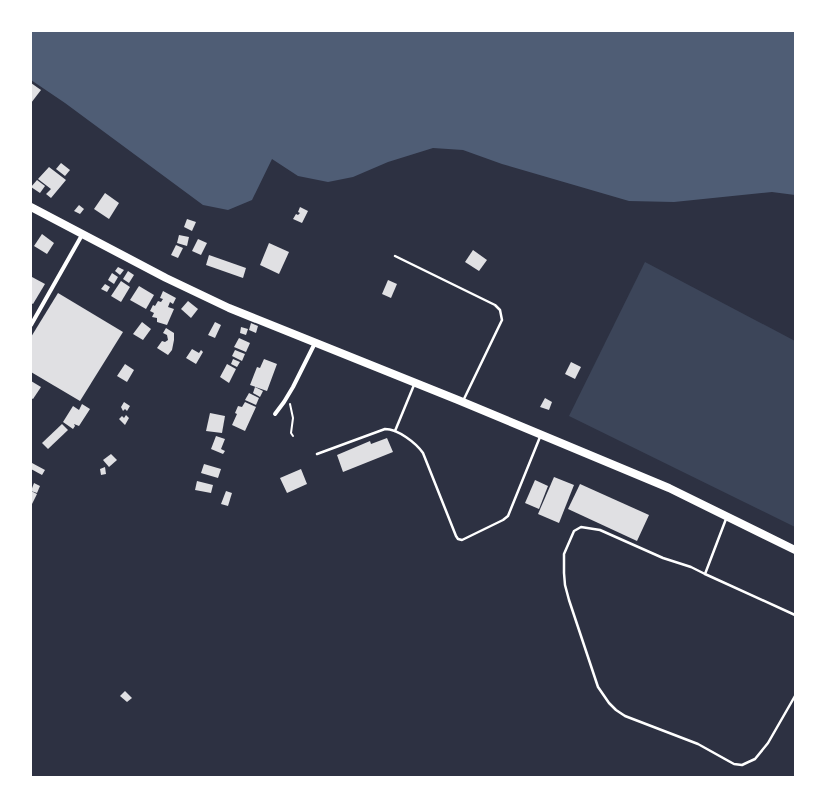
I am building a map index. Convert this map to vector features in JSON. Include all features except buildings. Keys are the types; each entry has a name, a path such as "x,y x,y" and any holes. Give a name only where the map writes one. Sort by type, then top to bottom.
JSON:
{"highway":[{"path":"31,207 166,278 229,308 463,402 669,488 795,550"}],"street":[{"path":"31,325 82,235"},
{"path":"275,414 288,396 316,342"}],"lane":[{"path":"395,256 495,305 500,310 502,320 463,402"},
{"path":"395,431 414,382"},
{"path":"317,454 385,429 391,429 412,441 423,453 456,536 458,540 462,540 503,520 508,516 541,434"},
{"path":"705,574 727,516"},
{"path":"795,615 691,567 663,558 600,530 581,527 574,531 564,554 565,585 598,687 609,704 625,716 698,744 734,764 742,765 756,759 768,743 795,696"}],"path":[{"path":"288,396 293,418 291,433 293,436"}],"shaded area":[{"path":"31,31 795,31 795,195 772,192 674,202 629,201 502,164 463,150 433,148 388,162 353,177 328,182 298,176 272,159 252,200 228,210 203,205 65,103 31,80"},
{"path":"645,262 795,341 795,527 569,416"}]}
